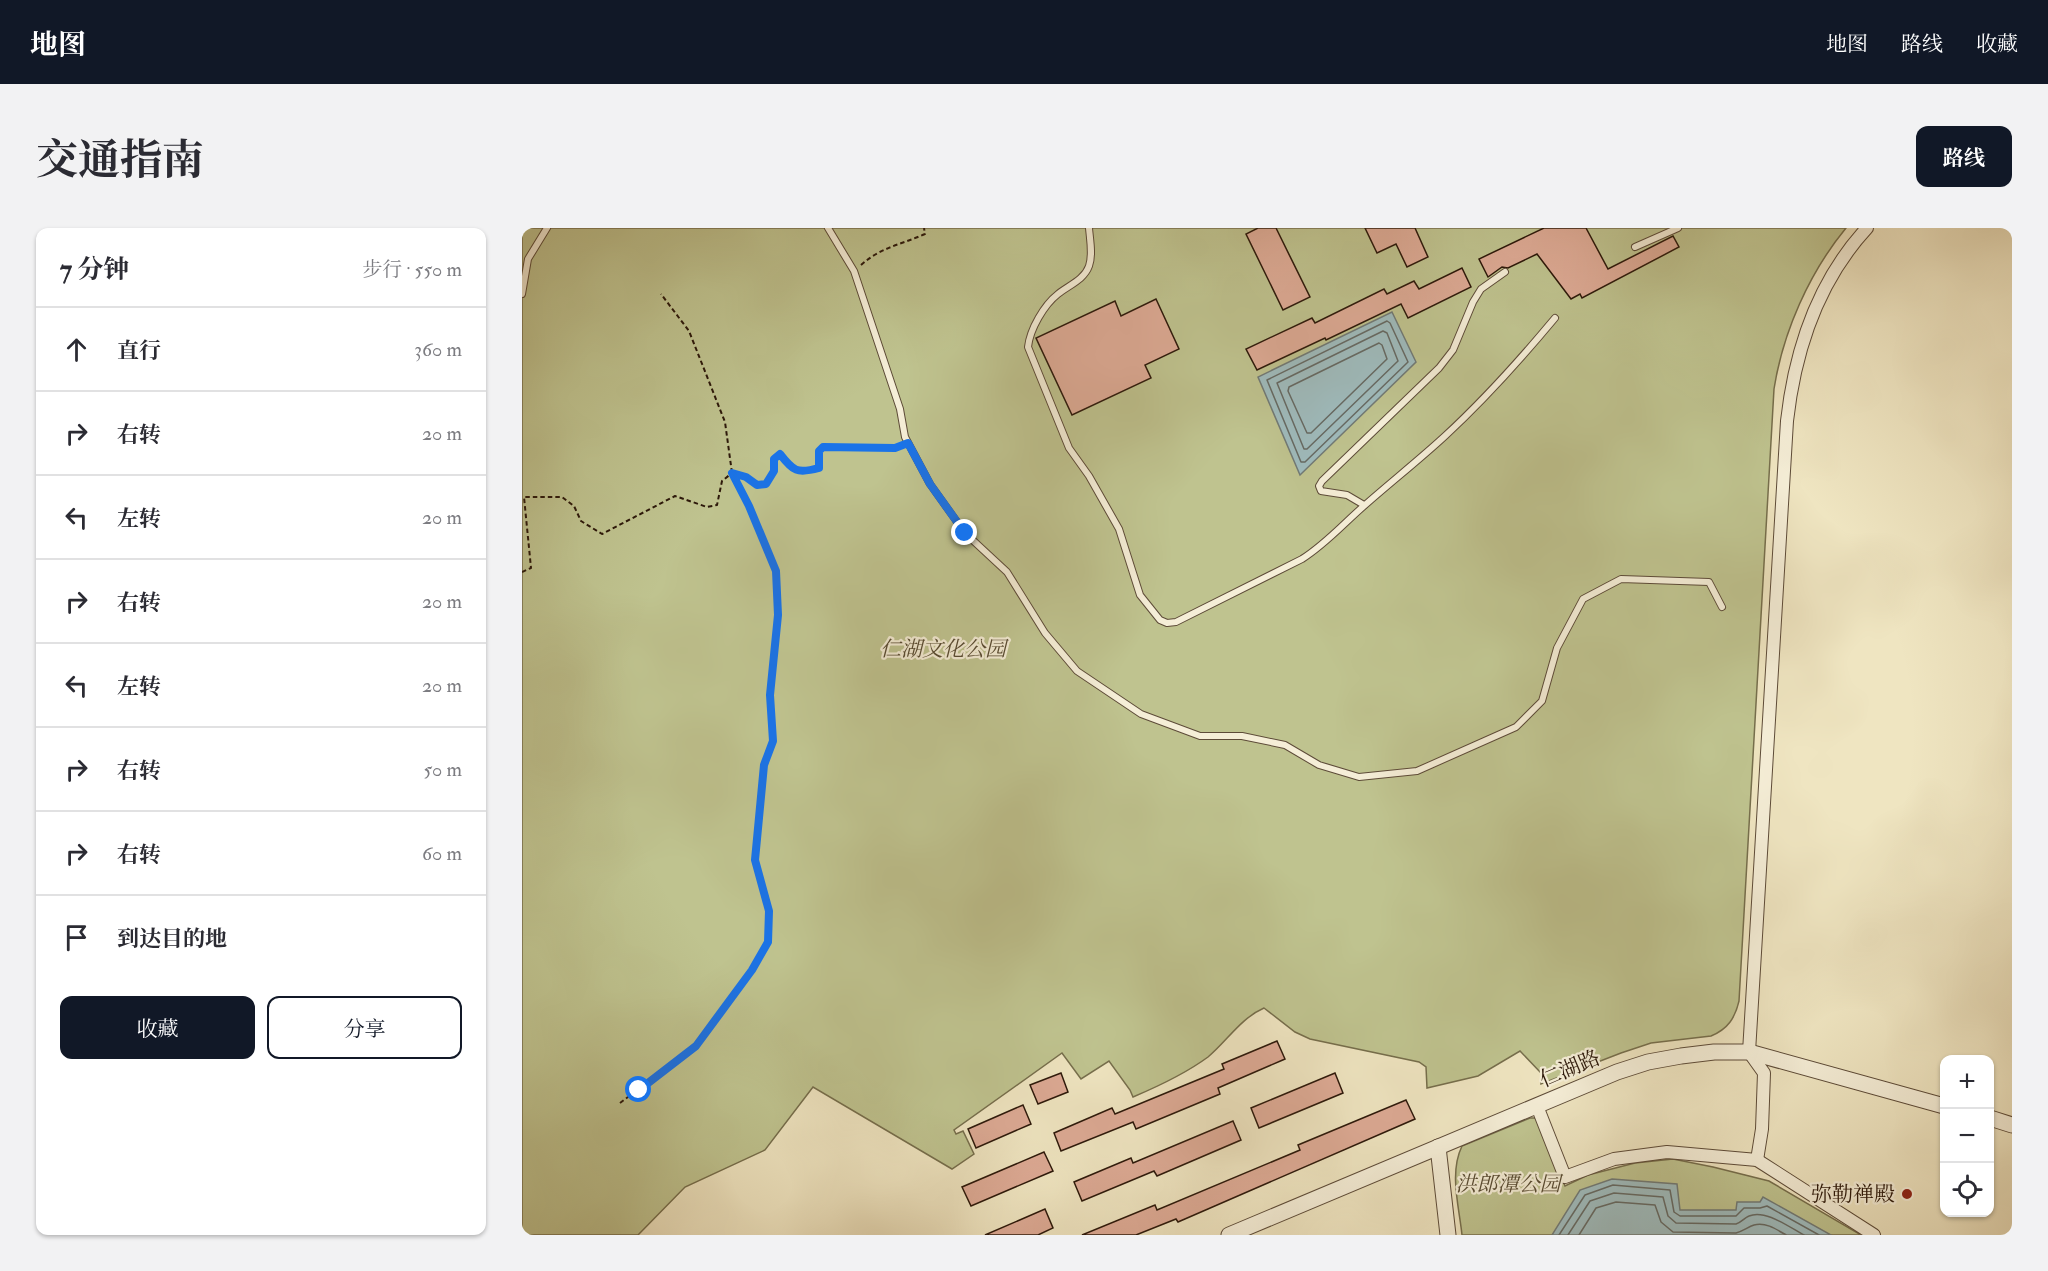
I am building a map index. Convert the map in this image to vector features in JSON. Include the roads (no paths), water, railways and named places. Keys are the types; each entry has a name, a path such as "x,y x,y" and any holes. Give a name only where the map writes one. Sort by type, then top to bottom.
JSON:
{"street":[{"path":"1757,1160 1762,1129 1764,1073 1749,1052 1786,421 1798,352 1810,320 1843,258 1867,228"},
{"name":"仁湖路","path":"1229,1235 1258,1226 1438,1147 1617,1072 1648,1062 1698,1053 1749,1052 1940,1105"},
{"path":"1537,1106 1565,1176 1614,1159 1667,1152 1757,1160 1875,1235"},
{"path":"1994,1120 2012,1125"},
{"path":"1438,1147 1448,1235"}],"lane":[{"path":"522,294 528,260 548,228"},
{"path":"828,228 854,271 900,409 908,443 930,484 965,533 1007,572 1045,633 1077,671 1141,714 1200,736 1242,736 1285,745 1319,765 1359,777 1417,771 1516,727 1542,700 1557,648 1583,599 1620,579 1708,582 1722,607"},
{"path":"1089,228 1090,265 1083,277 1049,302 1029,338 1028,347 1063,436 1119,529 1140,595 1160,620 1167,623 1176,622 1302,559 1317,549 1467,416 1516,365 1555,318"},
{"path":"1635,247 1678,228"},
{"path":"1364,505 1347,495 1321,491 1319,486 1439,368 1453,351 1473,302 1481,289 1504,272"}],"water":[{"path":"1392,312 1416,362 1300,475 1258,377"},
{"path":"1612,1179 1677,1184 1680,1210 1736,1210 1737,1202 1760,1202 1763,1197 1831,1235 1552,1235 1580,1190"}],"place":[{"name":"弥勒禅殿","path":"1907,1194"}],"park label":[{"name":"仁湖文化公园","path":"943,649"},
{"name":"洪郎潭公园","path":"1508,1184"}]}
